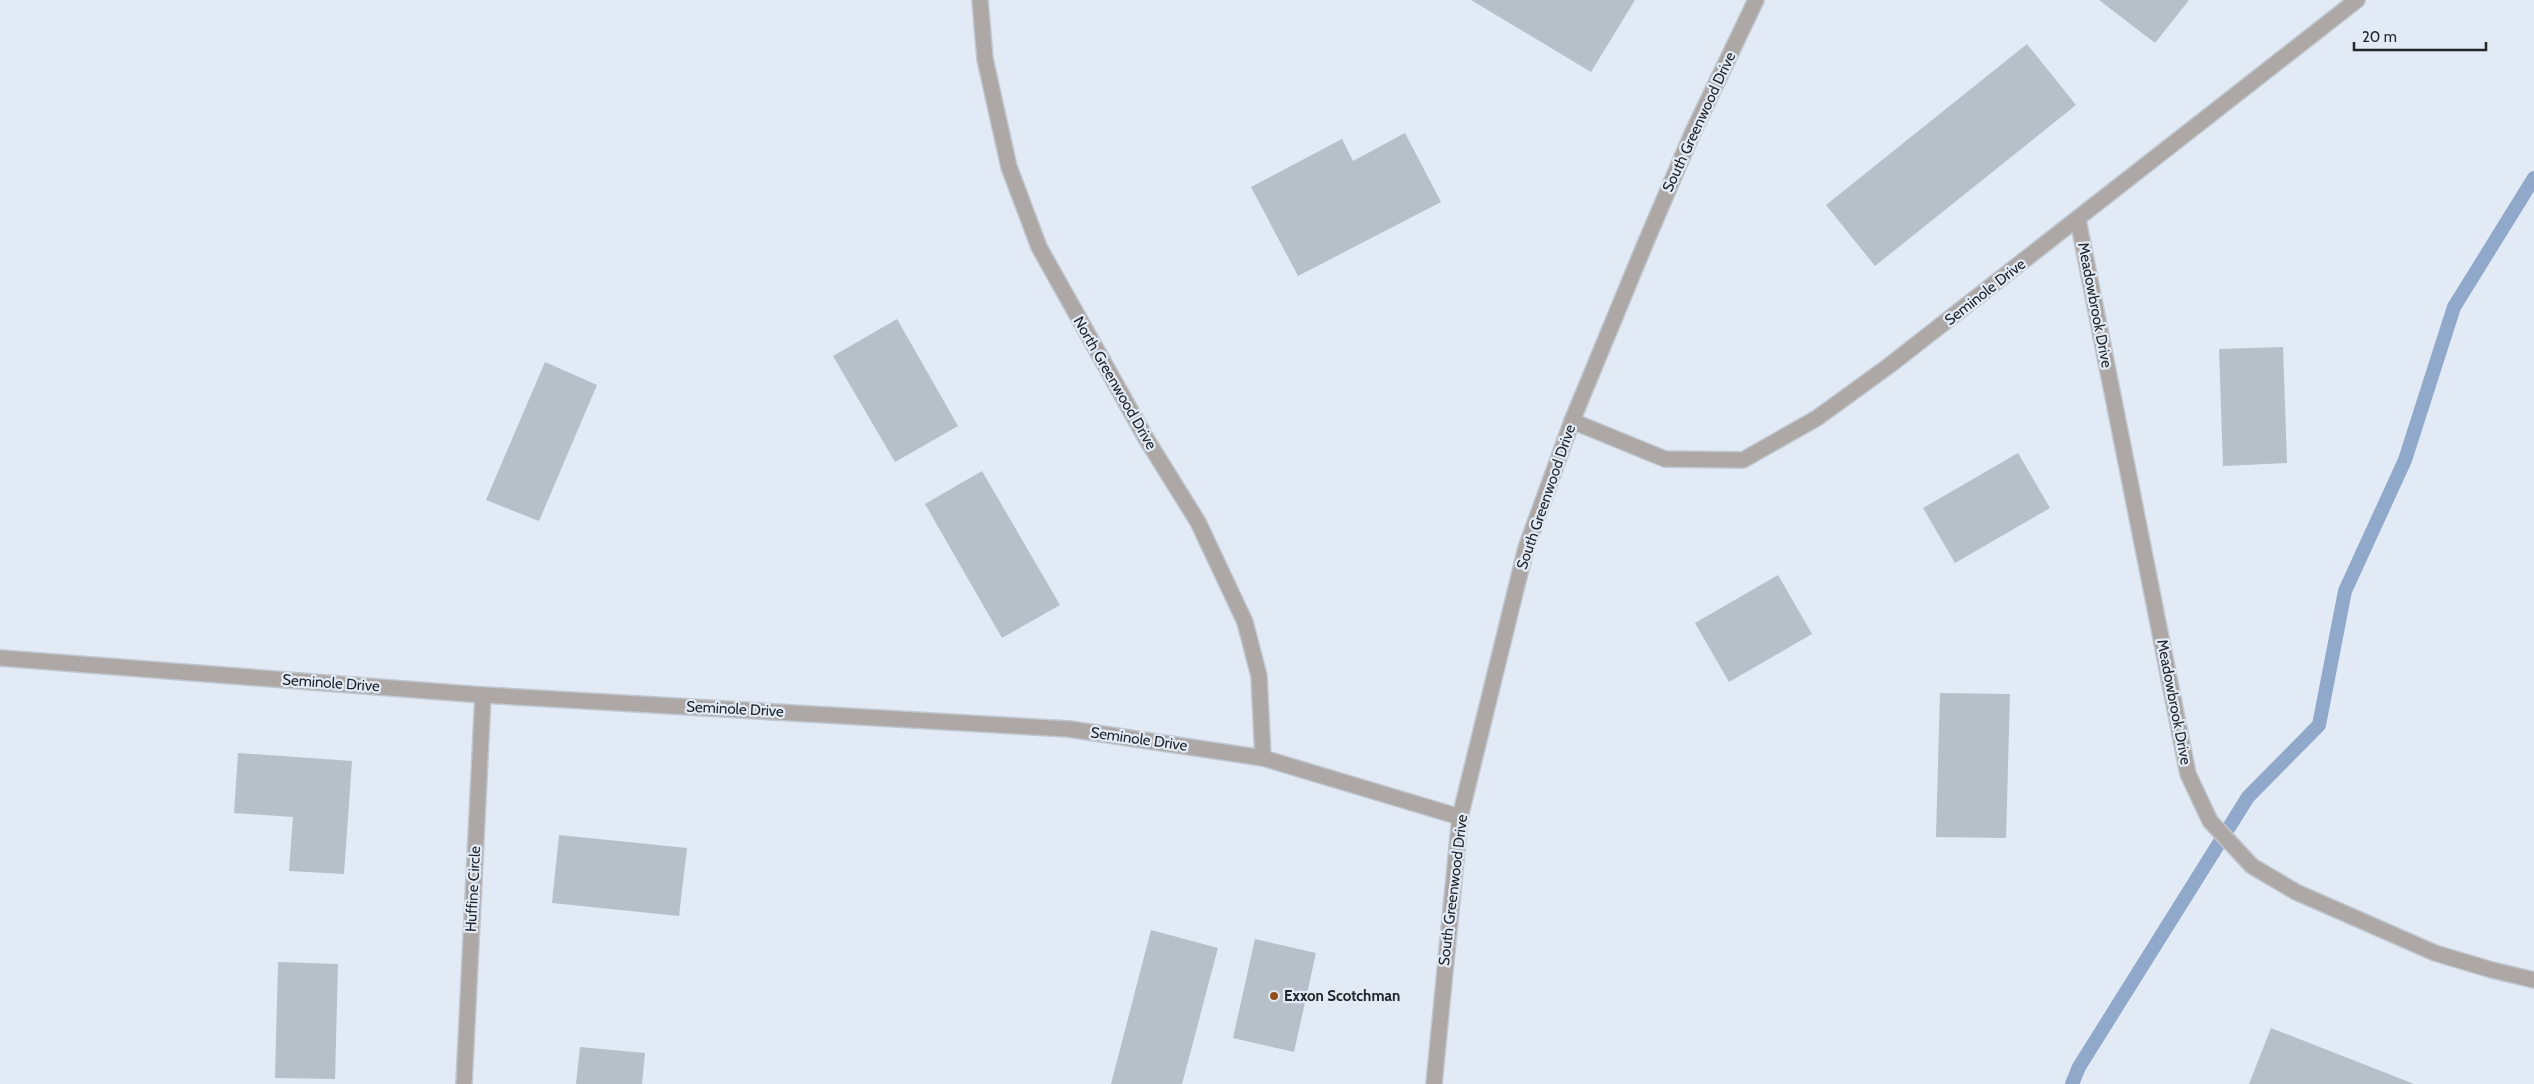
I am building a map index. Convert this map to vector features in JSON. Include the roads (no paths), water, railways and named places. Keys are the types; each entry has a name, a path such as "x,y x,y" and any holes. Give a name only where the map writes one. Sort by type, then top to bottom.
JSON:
{"street":[{"name":"North Greenwood Drive","path":"980,0 985,59 1009,167 1039,247 1146,440 1198,522 1245,622 1259,676 1264,758"},
{"name":"South Greenwood Drive","path":"1434,1084 1460,818 1526,548 1572,421 1692,134 1756,0"},
{"name":"Seminole Drive","path":"1572,421 1665,459 1743,460 1832,407 1890,365 2078,220 2357,0"},
{"name":"Meadowbrook Drive","path":"2078,220 2188,774 2210,821 2252,866 2296,892 2435,953 2534,980"},
{"name":"Seminole Drive","path":"0,658 483,694 1069,729 1264,758 1460,818"},
{"name":"Huffine Circle","path":"464,1084 483,694"}],"waterway":[{"path":"2072,1084 2079,1067 2248,797 2319,725 2345,591 2405,460 2454,307 2534,178"}],"place":[{"name":"Exxon Scotchman","path":"1274,996"}]}
